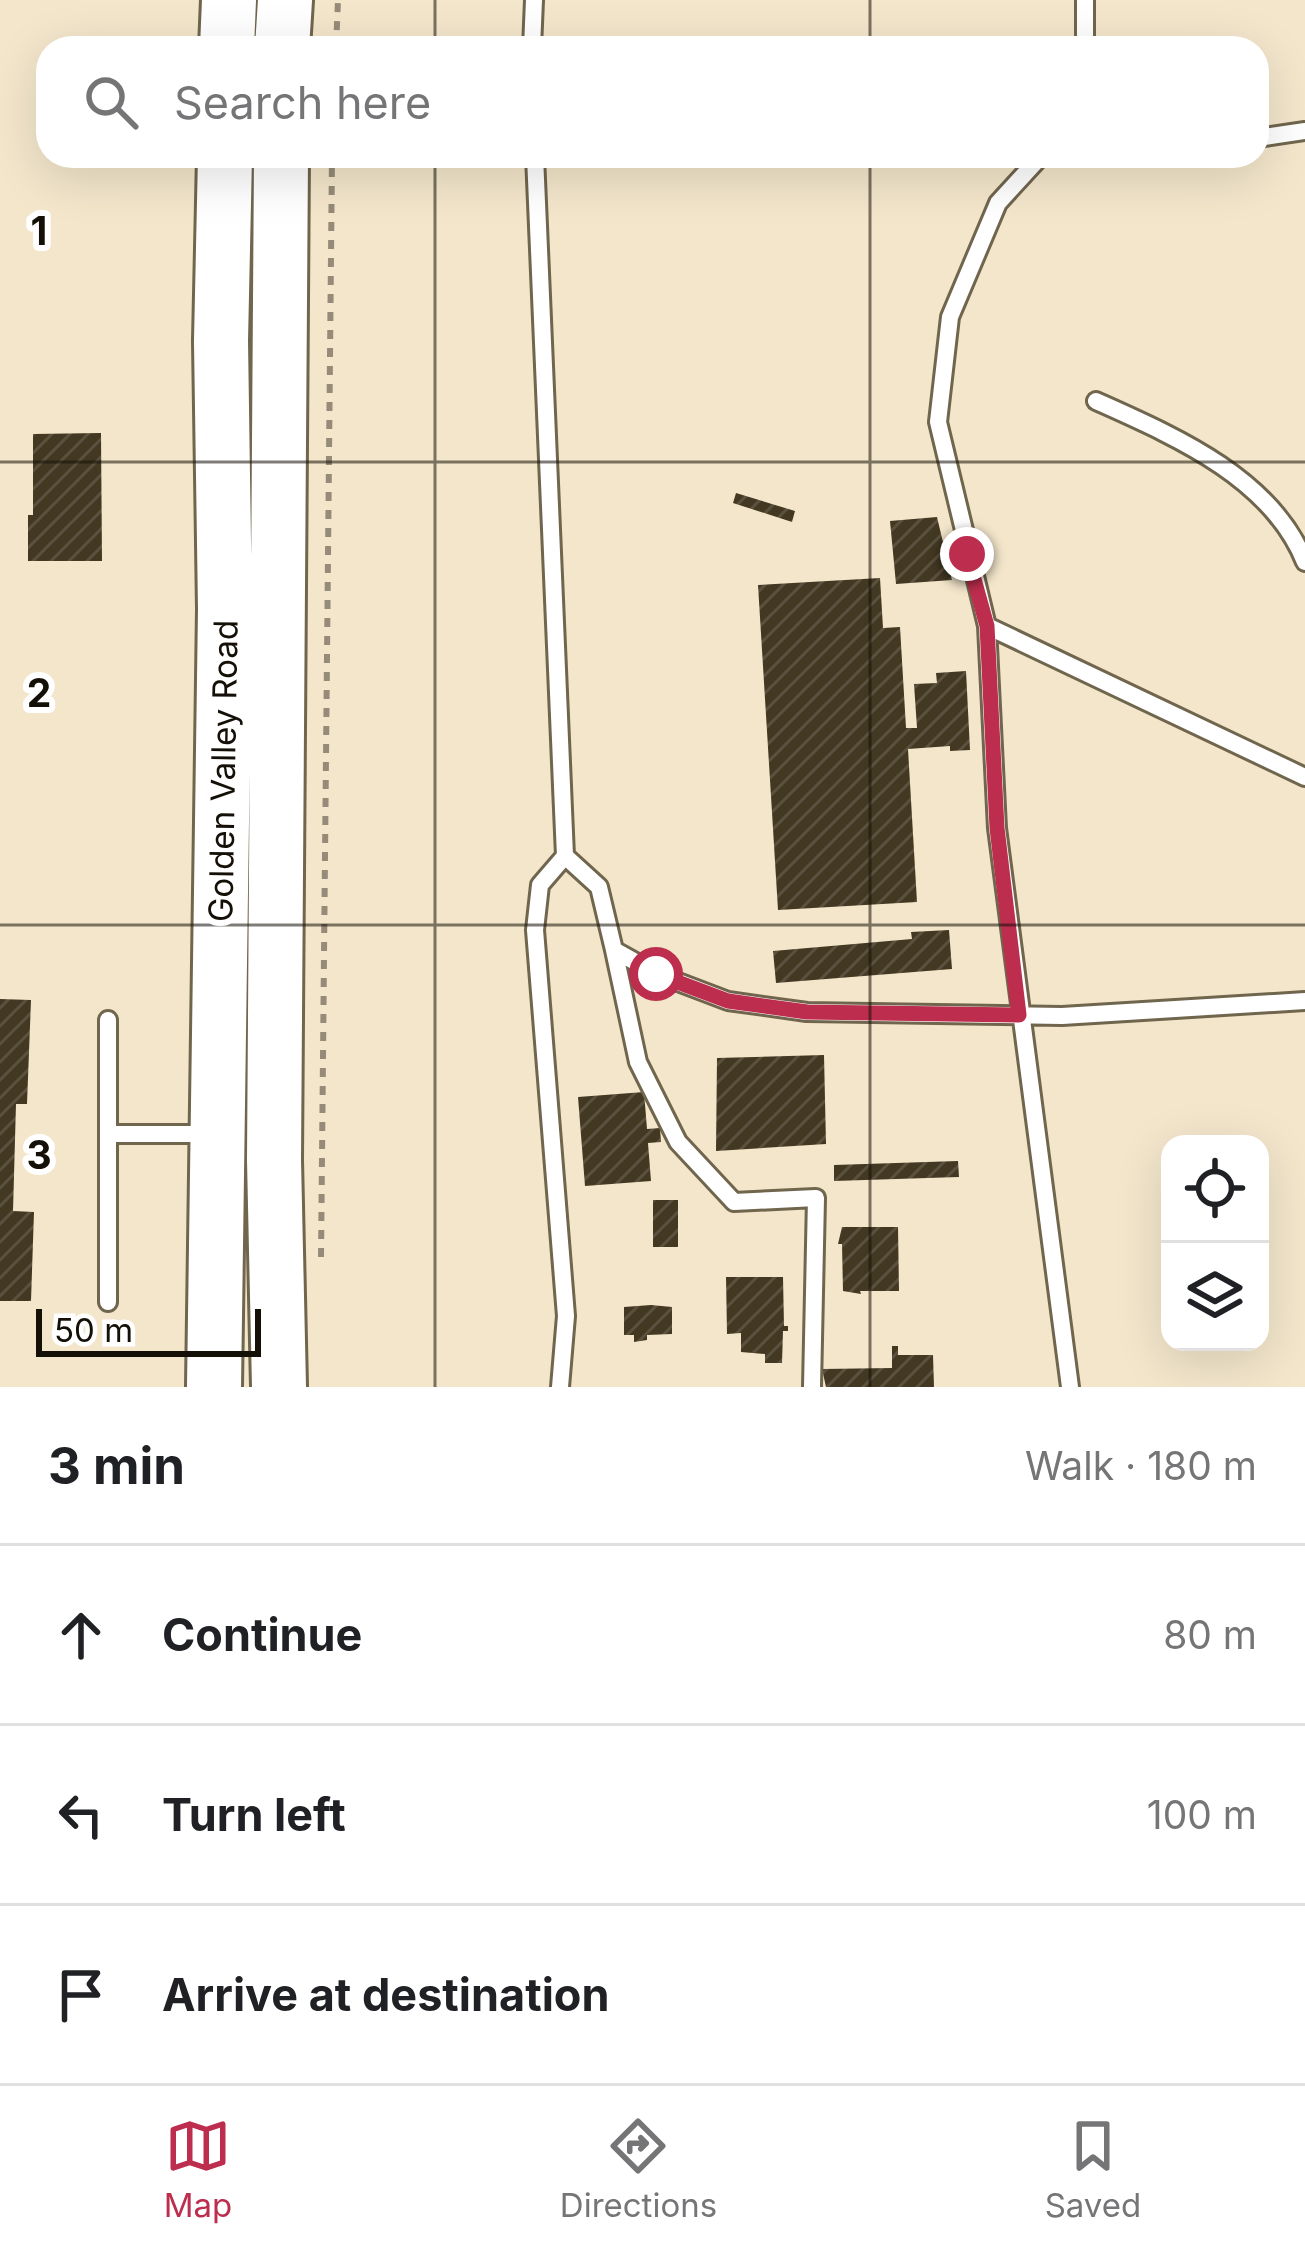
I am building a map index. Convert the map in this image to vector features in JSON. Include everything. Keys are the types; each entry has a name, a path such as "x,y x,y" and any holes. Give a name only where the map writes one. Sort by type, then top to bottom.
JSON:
{"main road":[{"path":"228,36 229,0"},
{"path":"283,36 285,0"},
{"name":"Golden Valley Road","path":"214,1387 225,609 221,341 225,168"},
{"name":"Golden Valley Road","path":"279,1387 274,1160 281,168"}],"lane":[{"path":"532,36 534,0"},
{"path":"1085,0 1085,36"},
{"path":"1269,136 1305,131"},
{"path":"536,168 565,856 540,885 535,930 566,1316 560,1387"},
{"path":"1030,168 998,203 950,317 938,422 987,626 997,828 1070,1387"},
{"path":"1096,401 1178,438 1258,494 1295,538 1305,562"},
{"path":"987,626 1305,777"},
{"path":"565,856 599,887 638,1062 678,1142 734,1202 816,1198 812,1387"},
{"path":"614,950 656,974 728,1001 807,1012 1062,1016 1305,1001"},
{"path":"108,1020 108,1302"},
{"path":"108,1134 219,1134"}],"path":[{"path":"336,36 338,0"},
{"path":"321,1269 332,168"}],"building":[{"path":"101,433 102,561 28,561 33,434"},
{"path":"736,493 795,511 792,522 733,503"},
{"path":"937,517 952,580 896,584 890,521"},
{"path":"880,578 883,628 900,627 906,728 917,728 914,684 937,683 936,673 966,671 970,750 950,751 950,746 908,749 917,902 778,910 758,585"},
{"path":"949,930 952,969 776,983 773,951 912,939 911,932"},
{"path":"0,999 31,1000 27,1104 16,1104 13,1211 34,1212 31,1301 0,1301"},
{"path":"824,1055 826,1144 716,1151 717,1058"},
{"path":"644,1092 647,1129 660,1128 661,1142 648,1143 651,1181 585,1186 578,1097"},
{"path":"958,1161 959,1177 834,1181 834,1165"},
{"path":"653,1200 678,1200 678,1247 653,1247"},
{"path":"842,1227 898,1227 899,1291 843,1291 842,1244 838,1244"},
{"path":"726,1277 783,1277 788,1331 783,1331 782,1363 765,1363 765,1354 741,1352 741,1333 727,1334"},
{"path":"624,1307 672,1307 672,1334 647,1335 647,1340 634,1342 634,1335 624,1335"},
{"path":"892,1346 898,1346 898,1355 933,1355 934,1387 826,1387 822,1369 892,1368"}],"route":[{"path":"656,974 728,1001 807,1012 1019,1015 997,828 987,626 967,554"}]}
